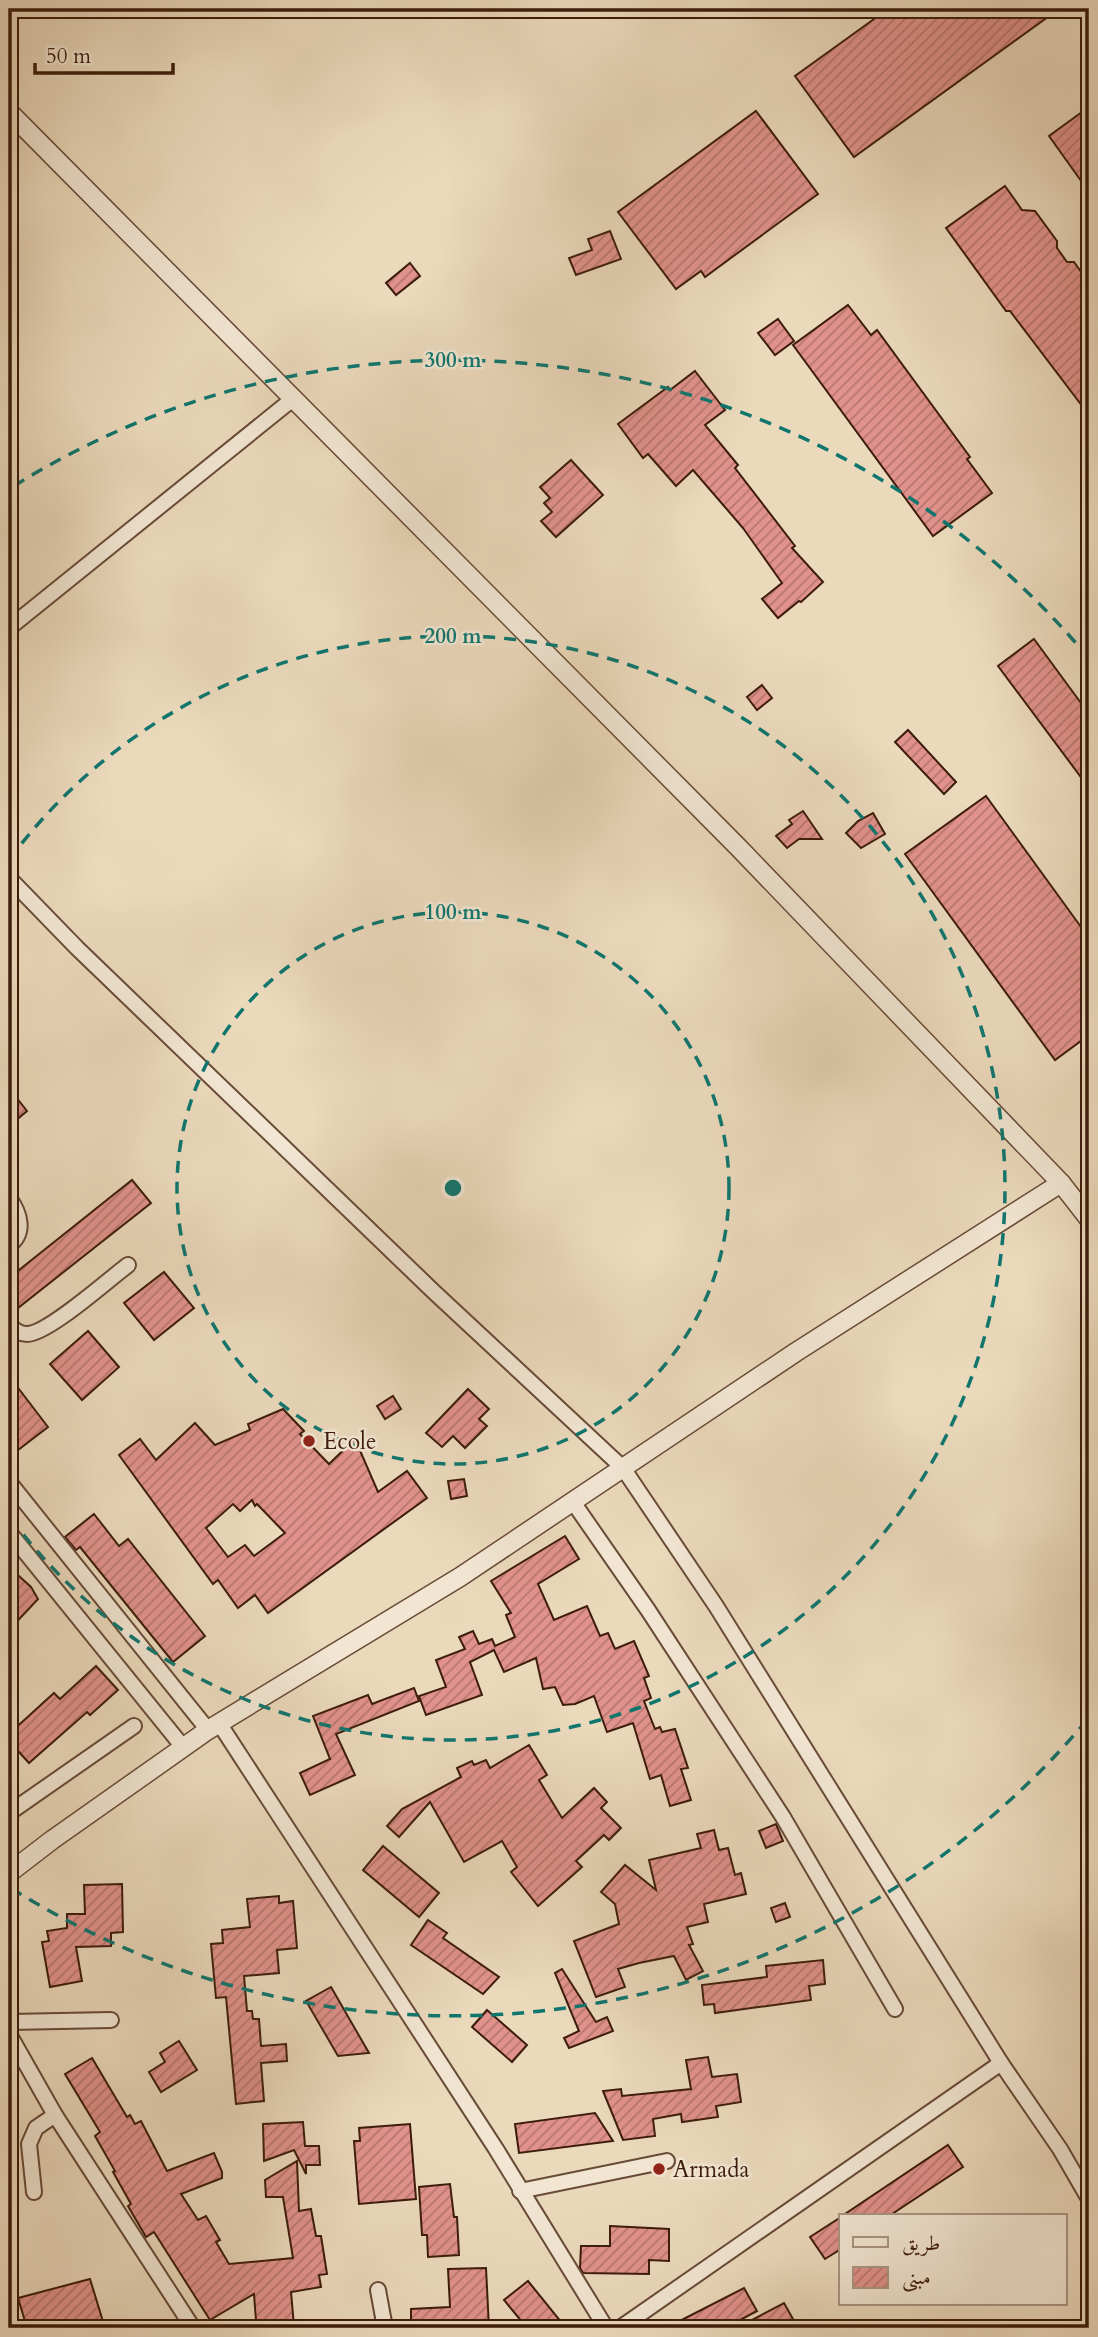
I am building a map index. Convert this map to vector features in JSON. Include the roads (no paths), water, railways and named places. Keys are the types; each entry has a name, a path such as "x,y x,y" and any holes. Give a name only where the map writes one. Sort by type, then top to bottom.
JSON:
{"street":[{"path":"9,112 738,847 1061,1183 1089,1219"},
{"path":"9,628 294,398"},
{"path":"9,878 77,948 404,1263 623,1468 716,1606 1089,2199"},
{"path":"9,1873 183,1747 460,1577 807,1345 1061,1183"},
{"path":"9,1198 19,1215 20,1223 18,1236 9,1245"},
{"path":"9,1324 20,1333 37,1332 128,1265"},
{"path":"9,1482 214,1727 496,2149 606,2328"},
{"path":"573,1502 648,1610 783,1817 895,2009"},
{"path":"9,1532 183,1747"},
{"path":"9,1813 134,1726"},
{"path":"9,2022 111,2020"},
{"path":"9,2034 55,2115 192,2328"},
{"path":"620,2328 1001,2063"},
{"path":"34,2192 29,2144 36,2128 55,2115"},
{"path":"520,2191 667,2161"},
{"path":"378,2291 385,2328"}],"place":[{"name":"Ecole","path":"309,1441"},
{"name":"Armada","path":"659,2169"}]}
